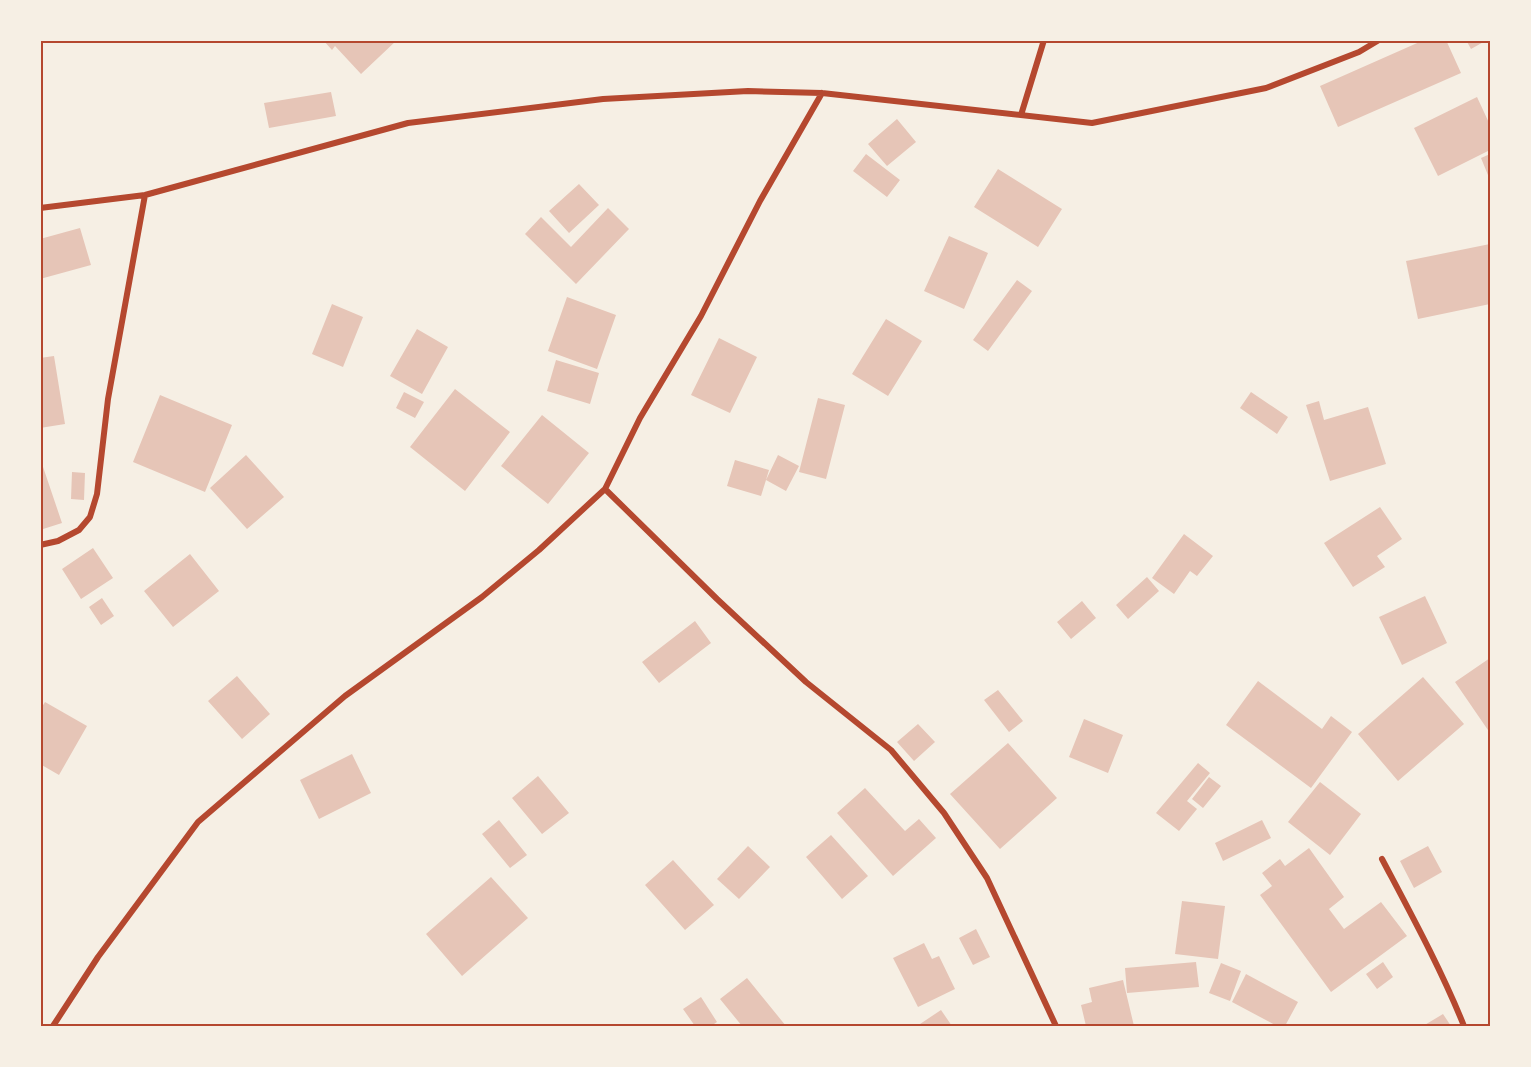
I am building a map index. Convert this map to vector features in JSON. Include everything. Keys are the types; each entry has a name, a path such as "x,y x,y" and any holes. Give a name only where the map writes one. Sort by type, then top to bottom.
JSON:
{"street":[{"path":"1022,115 1044,40"},
{"path":"40,208 145,195 408,123 603,99 748,91 822,93 1092,123 1266,88 1359,52 1379,40"},
{"path":"53,1026 98,957 198,822 345,696 482,597 539,550 605,489 640,418 702,316 760,201 822,93"},
{"path":"40,545 58,541 79,530 90,516 98,494 108,399 145,195"},
{"path":"605,489 806,682 891,750 944,813 987,878 1056,1026"},
{"path":"1382,859 1419,929 1464,1026"}],"building":[{"path":"323,40 397,40 361,74 335,46 332,50"},
{"path":"1424,40 1446,40 1461,73 1338,127 1320,86"},
{"path":"1466,40 1487,40 1471,49"},
{"path":"331,92 336,116 269,128 264,103"},
{"path":"1477,97 1490,125 1490,150 1438,176 1414,128"},
{"path":"897,119 916,142 887,166 868,144"},
{"path":"866,154 900,180 887,197 853,171"},
{"path":"1490,154 1490,180 1481,158"},
{"path":"998,169 1062,209 1038,247 974,207"},
{"path":"579,184 599,205 569,233 549,211"},
{"path":"608,208 629,229 576,284 525,234 541,217 571,247"},
{"path":"80,228 91,265 40,279 40,239"},
{"path":"949,236 988,253 964,309 924,291"},
{"path":"1490,244 1490,304 1418,319 1406,261"},
{"path":"1017,280 1032,291 988,351 973,340"},
{"path":"567,297 616,315 597,369 548,351"},
{"path":"332,304 363,317 343,367 312,354"},
{"path":"886,319 922,341 888,396 852,374"},
{"path":"417,329 448,347 422,394 390,376"},
{"path":"719,338 757,357 730,413 691,395"},
{"path":"54,356 65,424 40,428 40,358"},
{"path":"556,360 599,373 590,404 547,391"},
{"path":"455,389 510,432 465,491 410,447"},
{"path":"404,392 424,402 415,418 396,408"},
{"path":"1251,392 1288,417 1277,434 1240,408"},
{"path":"160,395 232,425 205,492 133,462"},
{"path":"818,398 845,405 826,479 799,472"},
{"path":"1319,401 1324,420 1368,407 1386,464 1330,481 1306,405"},
{"path":"542,415 589,453 548,504 501,466"},
{"path":"246,455 284,497 247,529 210,488"},
{"path":"778,455 799,466 786,491 766,480"},
{"path":"40,458 62,523 40,530"},
{"path":"735,460 769,470 761,496 727,486"},
{"path":"72,472 85,473 84,500 71,499"},
{"path":"1380,507 1402,539 1377,556 1385,567 1353,587 1324,543"},
{"path":"1184,534 1213,556 1197,576 1190,571 1174,594 1152,578"},
{"path":"93,548 113,578 81,599 62,569"},
{"path":"190,554 219,591 173,627 144,591"},
{"path":"1147,577 1159,591 1128,619 1116,605"},
{"path":"1425,596 1447,643 1402,665 1379,617"},
{"path":"102,598 114,616 101,625 89,607"},
{"path":"1082,601 1096,618 1071,639 1057,622"},
{"path":"695,621 711,643 659,683 642,662"},
{"path":"1490,658 1490,733 1455,682"},
{"path":"237,676 270,714 242,739 208,701"},
{"path":"1423,677 1464,724 1398,781 1358,734"},
{"path":"1258,681 1322,729 1331,716 1352,732 1311,788 1226,725"},
{"path":"998,690 1023,721 1009,732 984,700"},
{"path":"45,702 87,726 59,775 40,764 40,710"},
{"path":"1084,719 1123,735 1108,773 1069,757"},
{"path":"918,724 935,742 914,761 897,742"},
{"path":"1008,743 1057,798 1000,849 950,794"},
{"path":"352,754 371,793 319,819 300,780"},
{"path":"1198,763 1210,773 1187,801 1197,809 1179,831 1156,813"},
{"path":"538,776 569,813 542,834 512,798"},
{"path":"1209,777 1221,786 1203,808 1192,799"},
{"path":"1320,782 1361,814 1330,855 1288,822"},
{"path":"865,788 905,831 919,819 936,838 893,876 837,813"},
{"path":"499,820 527,855 510,868 482,834"},
{"path":"1262,820 1271,838 1223,861 1215,843"},
{"path":"831,835 868,876 842,899 806,857"},
{"path":"748,846 770,867 739,899 717,879"},
{"path":"1428,846 1442,872 1414,888 1400,861"},
{"path":"1309,848 1344,897 1329,909 1344,929 1381,902 1407,936 1331,992 1260,895 1272,886 1262,873 1280,859 1285,866"},
{"path":"673,860 714,905 685,930 645,885"},
{"path":"491,877 528,918 462,976 426,934"},
{"path":"1182,901 1225,906 1218,959 1175,954"},
{"path":"976,929 990,957 973,965 959,938"},
{"path":"924,943 932,959 939,956 955,989 918,1007 893,958"},
{"path":"1196,962 1199,987 1127,993 1125,968"},
{"path":"1383,962 1393,977 1377,989 1366,974"},
{"path":"1221,963 1241,971 1230,1001 1209,993"},
{"path":"1246,974 1298,1002 1285,1026 1277,1026 1232,1002"},
{"path":"747,978 786,1026 742,1026 720,999"},
{"path":"1123,980 1134,1026 1086,1026 1081,1005 1092,1002 1089,988"},
{"path":"701,997 717,1022 711,1026 695,1026 683,1009"},
{"path":"941,1010 952,1026 917,1026"},
{"path":"1443,1014 1451,1026 1423,1026"}]}
